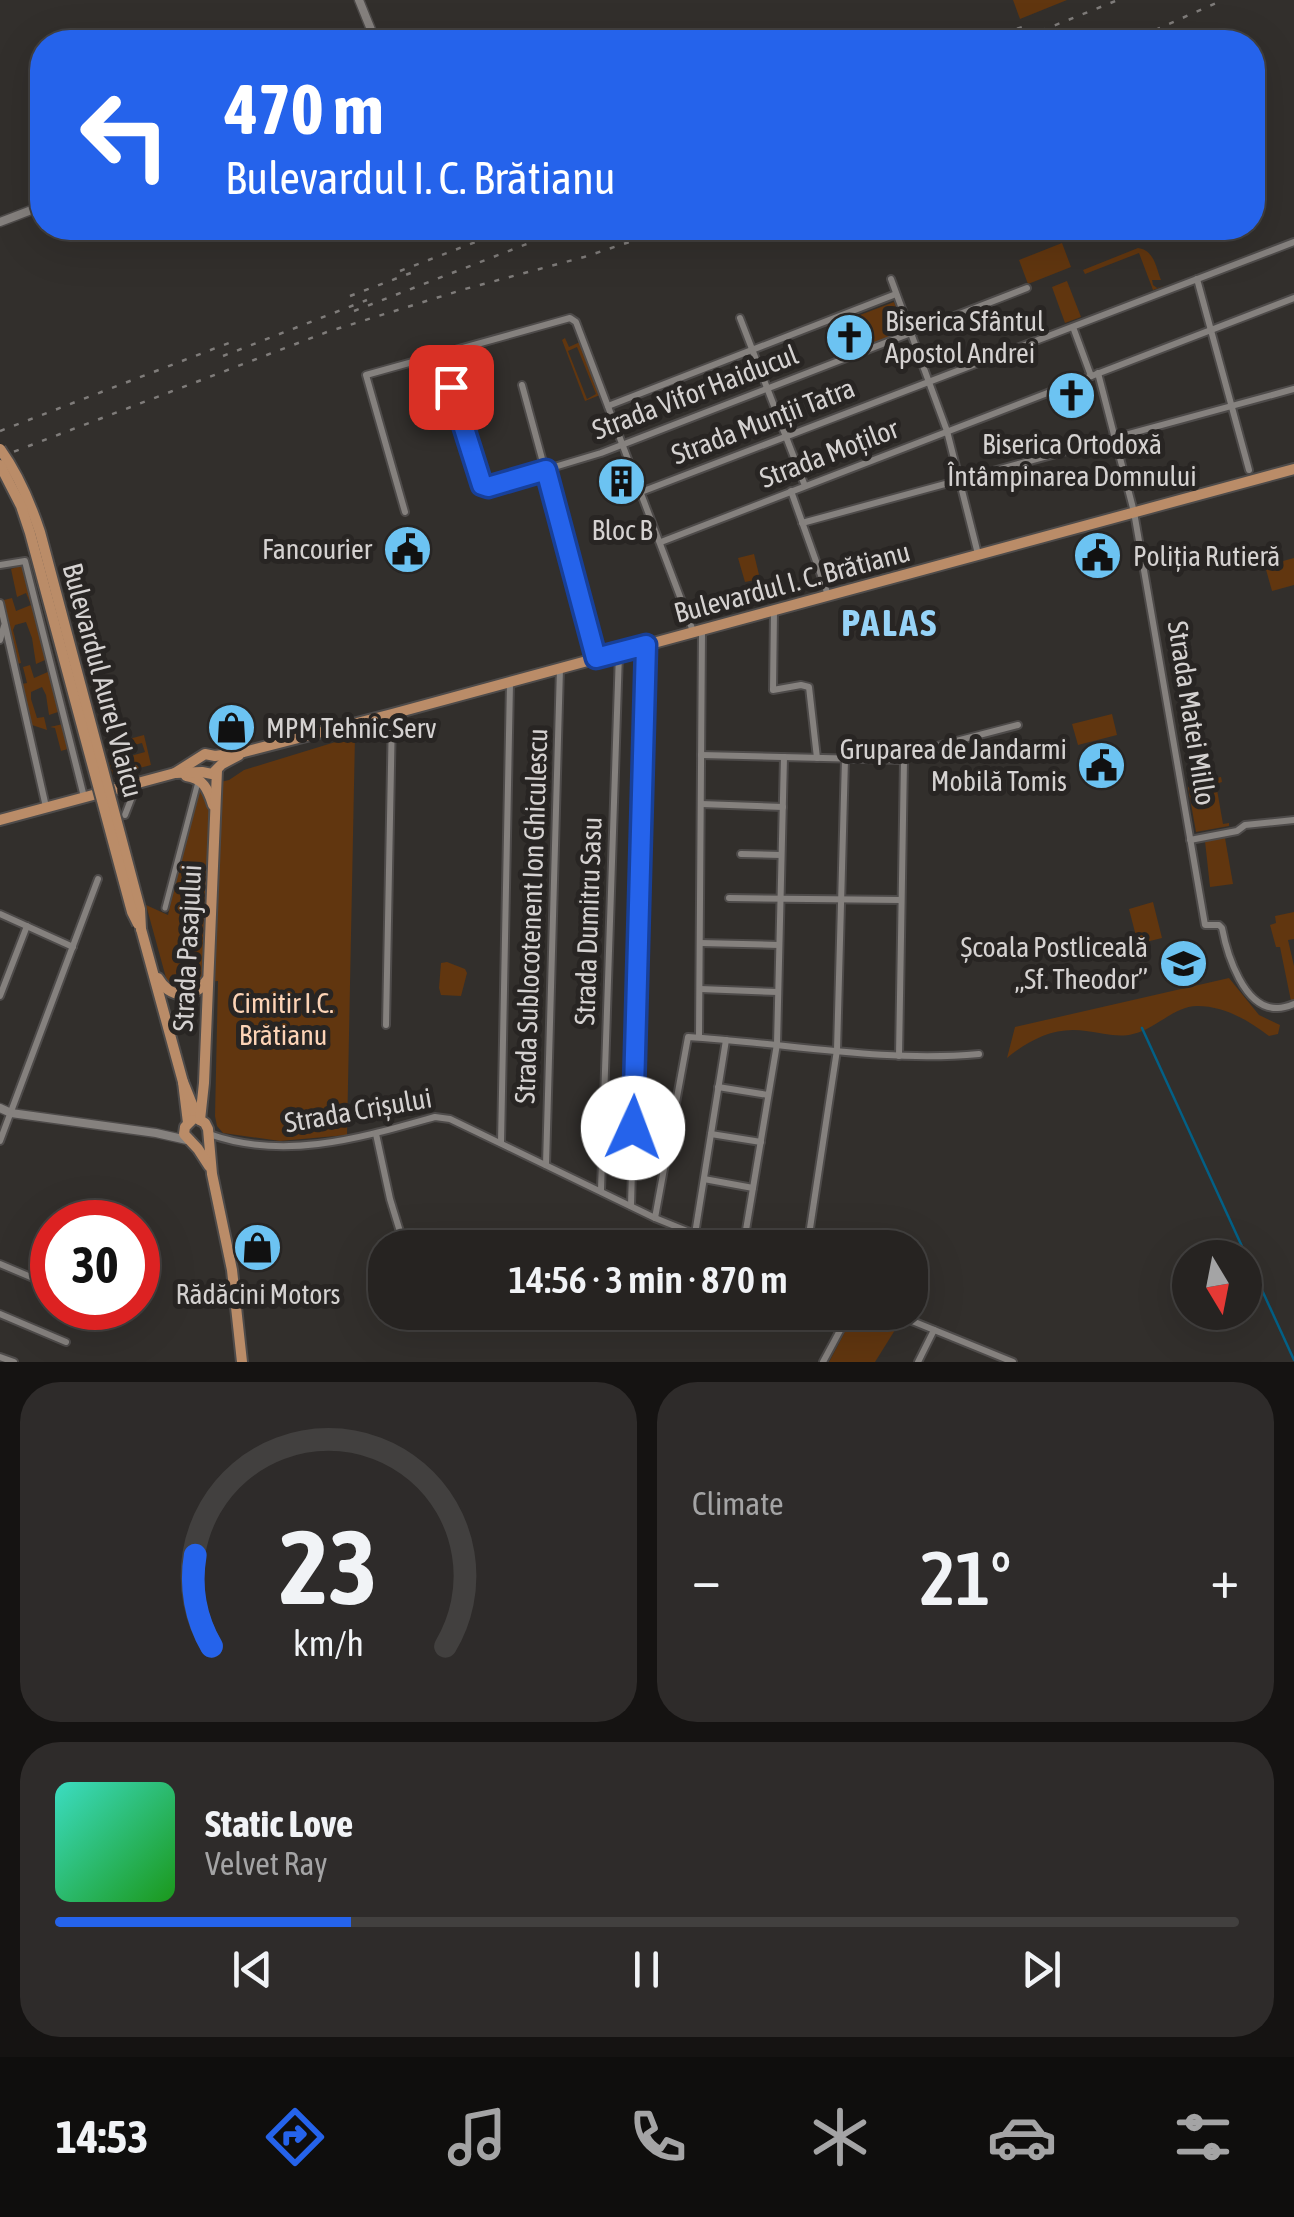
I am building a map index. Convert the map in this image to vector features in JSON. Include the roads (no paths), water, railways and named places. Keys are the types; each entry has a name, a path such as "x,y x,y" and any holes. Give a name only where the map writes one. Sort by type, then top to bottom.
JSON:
{"main road":[{"name":"Bulevardul Aurel Vlaicu","path":"0,448 31,505 46,551 140,909 141,930"},
{"name":"Bulevardul Aurel Vlaicu","path":"0,465 30,533 127,894 212,1174 232,1270 242,1362"},
{"name":"Bulevardul I. C. Brătianu","path":"217,764 244,752 1294,469"},
{"path":"216,815 220,784 226,772 282,742"},
{"path":"162,776 209,774 217,764 206,754 175,773"},
{"name":"Strada Pasajului","path":"200,758 201,775 212,793 216,815"},
{"name":"Strada Pasajului","path":"199,1127 217,764"},
{"path":"0,820 175,773 201,775"},
{"path":"152,969 166,990 179,995 198,991 208,980"},
{"name":"Bulevardul Aurel Vlaicu","path":"199,1127 184,1134 203,1155 212,1174"},
{"path":"190,1141 202,1141 199,1127"}],"street":[{"path":"360,0 371,30"},
{"path":"0,222 30,211"},
{"name":"Strada Munții Tatra","path":"641,492 1294,242"},
{"path":"891,279 947,432 978,555"},
{"path":"1196,280 1249,470"},
{"name":"Strada Vifor Haiducul","path":"440,354 482,485 488,487 623,444 1027,288"},
{"path":"608,406 896,294"},
{"name":"Strada Moților","path":"660,542 1294,298"},
{"path":"405,512 366,375 570,318 576,322 698,631 699,1038"},
{"path":"740,318 804,486"},
{"name":"Strada Matei Millo","path":"1073,327 1115,438 1134,512 1205,925 1222,928 1234,970 1254,998 1276,1009 1294,1004"},
{"path":"522,385 596,658"},
{"path":"802,522 1294,389"},
{"path":"792,491 828,595"},
{"path":"0,565 25,561 84,797"},
{"path":"0,603 46,808"},
{"path":"774,611 774,690 809,687 817,758"},
{"path":"0,640 5,625"},
{"path":"631,1206 646,645"},
{"name":"Strada Dumitru Sasu","path":"602,1192 619,652"},
{"name":"Strada Sublocotenent Ion Ghiculescu","path":"546,1165 560,668"},
{"path":"500,1143 510,682"},
{"path":"386,1025 392,714"},
{"path":"899,1056 904,760 910,754 1018,724"},
{"path":"701,755 904,760"},
{"path":"746,1230 776,1044 784,757"},
{"path":"809,1230 838,1050 845,759"},
{"path":"165,908 201,775"},
{"path":"125,815 137,783"},
{"path":"701,804 782,807"},
{"path":"1190,840 1237,831 1245,825 1294,820"},
{"path":"741,854 781,856"},
{"path":"0,1141 98,880"},
{"path":"729,898 902,900"},
{"path":"0,914 73,947"},
{"path":"0,996 27,926"},
{"path":"700,944 779,945"},
{"path":"700,989 778,992"},
{"path":"655,1218 688,1037 899,1056 979,1054"},
{"path":"696,1230 726,1040"},
{"path":"718,1088 768,1095"},
{"path":"0,1108 11,1113 190,1141"},
{"name":"Strada Crișului","path":"199,1127 230,1140 293,1148 333,1143 442,1117 685,1230"},
{"path":"156,1134 199,1127"},
{"path":"376,1134 399,1230"},
{"path":"711,1134 760,1142"},
{"path":"704,1178 753,1188"},
{"path":"0,1264 30,1277"},
{"path":"0,1314 66,1342"},
{"path":"928,1328 1013,1362"},
{"path":"823,1362 840,1330"},
{"path":"918,1362 934,1330"},
{"path":"0,1357 14,1362"}],"waterway":[{"path":"1142,1028 1294,1360"}],"railway":[{"path":"1043,30 1118,0"},
{"path":"1155,30 1223,0"},
{"path":"1013,30 1026,26"},
{"path":"400,271 481,240"},
{"path":"354,311 537,240"},
{"path":"0,457 327,332 636,240"},
{"path":"350,296 416,271"},
{"path":"223,356 367,300"},
{"path":"0,431 234,341"}],"place":[{"name":"Biserica Sfântul Apostol Andrei","path":"850,337"},
{"name":"Biserica Ortodoxă Întâmpinarea Domnului","path":"1072,396"},
{"name":"Bloc B","path":"622,482"},
{"name":"Fancourier","path":"407,549"},
{"name":"Poliția Rutieră","path":"1098,556"},
{"name":"MPM Tehnic Serv","path":"231,728"},
{"name":"Gruparea de Jandarmi Mobilă Tomis","path":"1102,765"},
{"name":"Școala Postliceală „Sf. Theodor”","path":"1183,963"},
{"name":"Rădăcini Motors","path":"258,1247"}],"district":[{"name":"PALAS","path":"890,623"}],"park label":[{"name":"Cimitir I.C. Brătianu","path":"283,1019"}]}
